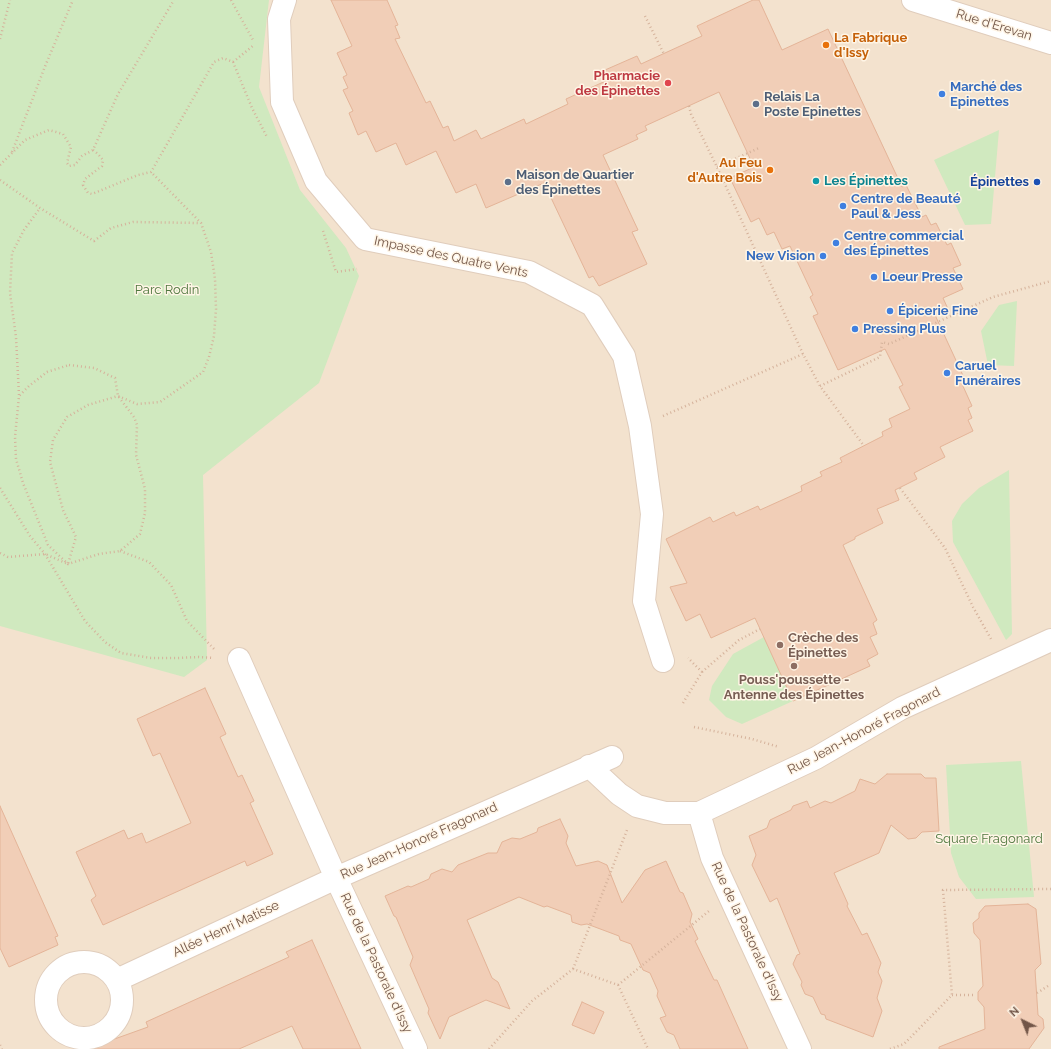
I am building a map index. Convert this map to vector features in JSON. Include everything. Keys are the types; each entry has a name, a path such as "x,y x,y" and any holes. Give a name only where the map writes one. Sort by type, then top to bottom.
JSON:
{"street":[{"name":"Impasse des Quatre Vents","path":"285,0 279,19 282,102 316,181 365,239 528,272 592,305 624,356 640,426 652,514 644,601 664,661"},
{"name":"Rue d'Erevan","path":"913,0 1051,43"},
{"name":"Rue Jean-Honoré Fragonard","path":"699,813 816,758 902,708 1051,640"},
{"name":"Rue Jean-Honoré Fragonard","path":"231,659 336,878 612,757"},
{"path":"589,766 619,794 637,806 665,814 699,813"},
{"name":"Rue de la Pastorale d'Issy","path":"699,813 712,858 800,1049"},
{"name":"Allée Henri Matisse","path":"117,980 336,878"},
{"name":"Rue de la Pastorale d'Issy","path":"336,878 416,1049"}],"path":[{"path":"0,39 10,0"},
{"path":"11,153 73,0"},
{"path":"0,165 25,140 49,130 64,134 70,147 67,163 69,166 75,165 82,156 92,150 118,94 174,0"},
{"path":"231,0 255,44 233,62"},
{"path":"645,16 664,54"},
{"path":"92,150 103,160 102,166 85,179 84,185 88,193 92,194 138,175 150,172 214,62 223,58 233,62 252,108 269,140"},
{"path":"689,106 691,114 718,167 803,354 820,386 864,446"},
{"path":"718,167 759,148"},
{"path":"68,564 76,537 63,510 50,462 53,440 67,417 88,405 118,396 137,404 160,402 202,372 210,357 214,336 216,309 215,279 211,252 201,223 150,172"},
{"path":"0,180 40,208 94,241 111,228 133,222 201,223"},
{"path":"40,208 24,230 12,253 10,292 16,337 19,396 15,437 16,459 23,483 48,545 68,564"},
{"path":"323,230 336,272 356,269"},
{"path":"820,386 880,357 882,342 889,344 992,297 1051,280"},
{"path":"640,426 803,354"},
{"path":"19,396 47,372 69,365 94,368 115,378 118,396 134,417 137,425 136,455 145,495 145,513 140,534 120,551"},
{"path":"0,488 30,536 45,554 86,621 105,642 121,653 151,658 199,657 231,659"},
{"path":"900,488 945,548 973,607 1004,662"},
{"path":"0,553 8,557 45,554 68,564 99,554 120,551 149,562 171,585 187,621 231,659"},
{"path":"702,672 739,640 760,629"},
{"path":"694,727 752,739 816,758"},
{"path":"489,1049 532,1001 573,969 637,806"},
{"path":"952,995 943,890 1051,889"},
{"path":"618,985 729,895"},
{"path":"573,969 618,985 648,1049"},
{"path":"1037,993 1048,986"},
{"path":"890,1049 904,1044 952,995 976,995"},
{"path":"0,1045 2,1049"}],"shaded area":[{"path":"0,0 1051,0 1051,1049 0,1049"}],"green space":[{"name":"Parc Rodin","path":"0,0 269,0 259,87 300,190 346,248 359,276 319,383 203,475 207,660 184,677 0,626"},
{"path":"999,130 991,224 965,225 934,160"},
{"path":"1017,301 1014,366 988,365 981,331 999,305"},
{"path":"1009,470 1012,634 1006,640 953,542 952,521 962,504 979,488"},
{"path":"764,637 793,701 742,724 726,717 709,700 712,686 733,654"},
{"name":"Square Fragonard","path":"1021,761 1034,897 976,899 959,877 951,853 946,765"}],"building":[{"path":"331,0 387,0 398,25 395,26 400,38 395,39 426,103 430,101 443,128 448,126 454,141 476,130 481,139 524,119 526,124 568,104 566,99 610,79 605,70 637,56 641,64 702,36 697,26 753,0 759,0 782,50 828,29 902,187 906,185 922,217 926,215 931,225 936,223 947,245 951,243 961,265 953,268 963,289 943,298 948,309 935,315 966,382 962,384 972,406 968,408 972,418 968,420 973,431 940,447 945,457 914,473 917,479 895,490 899,500 877,509 883,523 855,537 855,539 843,545 877,620 873,623 877,634 870,637 878,654 867,660 870,666 793,701 755,618 711,638 700,614 686,621 670,587 687,583 666,539 710,517 713,522 734,512 736,516 758,506 760,510 802,491 801,486 822,476 820,472 842,462 840,458 883,436 882,432 892,427 889,419 910,409 899,387 903,385 885,349 838,370 813,316 818,314 810,297 813,295 790,246 782,249 774,232 767,235 759,218 751,222 730,178 754,167 719,92 645,126 647,130 636,135 638,139 603,155 638,230 632,232 647,264 599,286 593,276 589,278 544,183 486,208 476,184 456,193 436,151 406,165 396,143 376,152 366,131 358,135 349,113 353,111 343,90 348,88 343,77 347,75 337,53 352,46"},
{"path":"205,688 226,734 220,737 238,777 242,775 254,801 250,803 273,854 247,866 245,861 103,925 91,900 96,896 76,852 124,830 128,839 142,833 146,843 191,823 160,753 153,756 137,719"},
{"path":"887,774 921,774 925,778 936,778 939,831 922,832 916,838 908,839 891,825 879,853 834,873 848,904 847,906 862,935 867,933 881,963 878,972 882,981 877,998 882,1011 873,1037 826,1019 825,1015 821,1014 813,997 805,994 801,985 802,982 793,964 797,955 800,954 777,898 770,902 752,865 756,855 749,836 767,828 770,820 791,810 793,806 807,801 810,808 825,801 831,803 855,791 860,779 875,784"},
{"path":"0,806 58,936 55,937 58,945 9,967 0,948"},
{"path":"560,819 568,836 566,843 576,866 598,861 607,865 622,903 645,870 666,861 692,914 690,922 698,939 695,941 714,980 717,980 748,1049 680,1049 674,1035 667,1032 660,1018 666,1016 657,996 658,991 650,973 643,970 631,944 620,940 619,936 587,924 581,925 572,922 571,915 547,906 544,907 519,897 467,920 492,978 498,982 510,1009 486,1000 449,1017 440,1039 428,1013 429,1009 410,965 413,957 396,917 394,916 385,896 429,879 431,874 442,869 452,872 458,865 488,853 497,853 502,842 512,838 520,839 537,832 538,828"},
{"path":"1028,904 1036,909 1041,964 1035,970 1038,1015 1043,1019 1044,1028 1029,1049 939,1049 939,1047 985,1029 984,1007 978,1000 978,992 983,986 980,940 974,933 973,923 979,918 979,913 985,906"},
{"path":"312,940 361,1049 303,1049 292,1026 239,1049 95,1049 95,1046 148,1027 146,1022 289,957 286,952"},
{"path":"582,1002 604,1012 594,1034 572,1025"}],"place":[{"name":"La Fabrique d'Issy","path":"826,45"},
{"name":"Pharmacie des Épinettes","path":"668,83"},
{"name":"Marché des Epinettes","path":"942,94"},
{"name":"Relais La Poste Epinettes","path":"756,104"},
{"name":"Au Feu d'Autre Bois","path":"770,170"},
{"name":"Les Épinettes","path":"816,181"},
{"name":"Maison de Quartier des Épinettes","path":"508,182"},
{"name":"Épinettes","path":"1037,182"},
{"name":"Centre de Beauté Paul & Jess","path":"843,206"},
{"name":"Centre commercial des Épinettes","path":"836,243"},
{"name":"New Vision","path":"823,256"},
{"name":"Loeur Presse","path":"874,277"},
{"name":"Épicerie Fine","path":"890,311"},
{"name":"Pressing Plus","path":"855,329"},
{"name":"Caruel Funéraires","path":"947,373"},
{"name":"Crèche des Épinettes","path":"780,645"},
{"name":"Pouss'poussette - Antenne des Épinettes","path":"794,666"}]}
